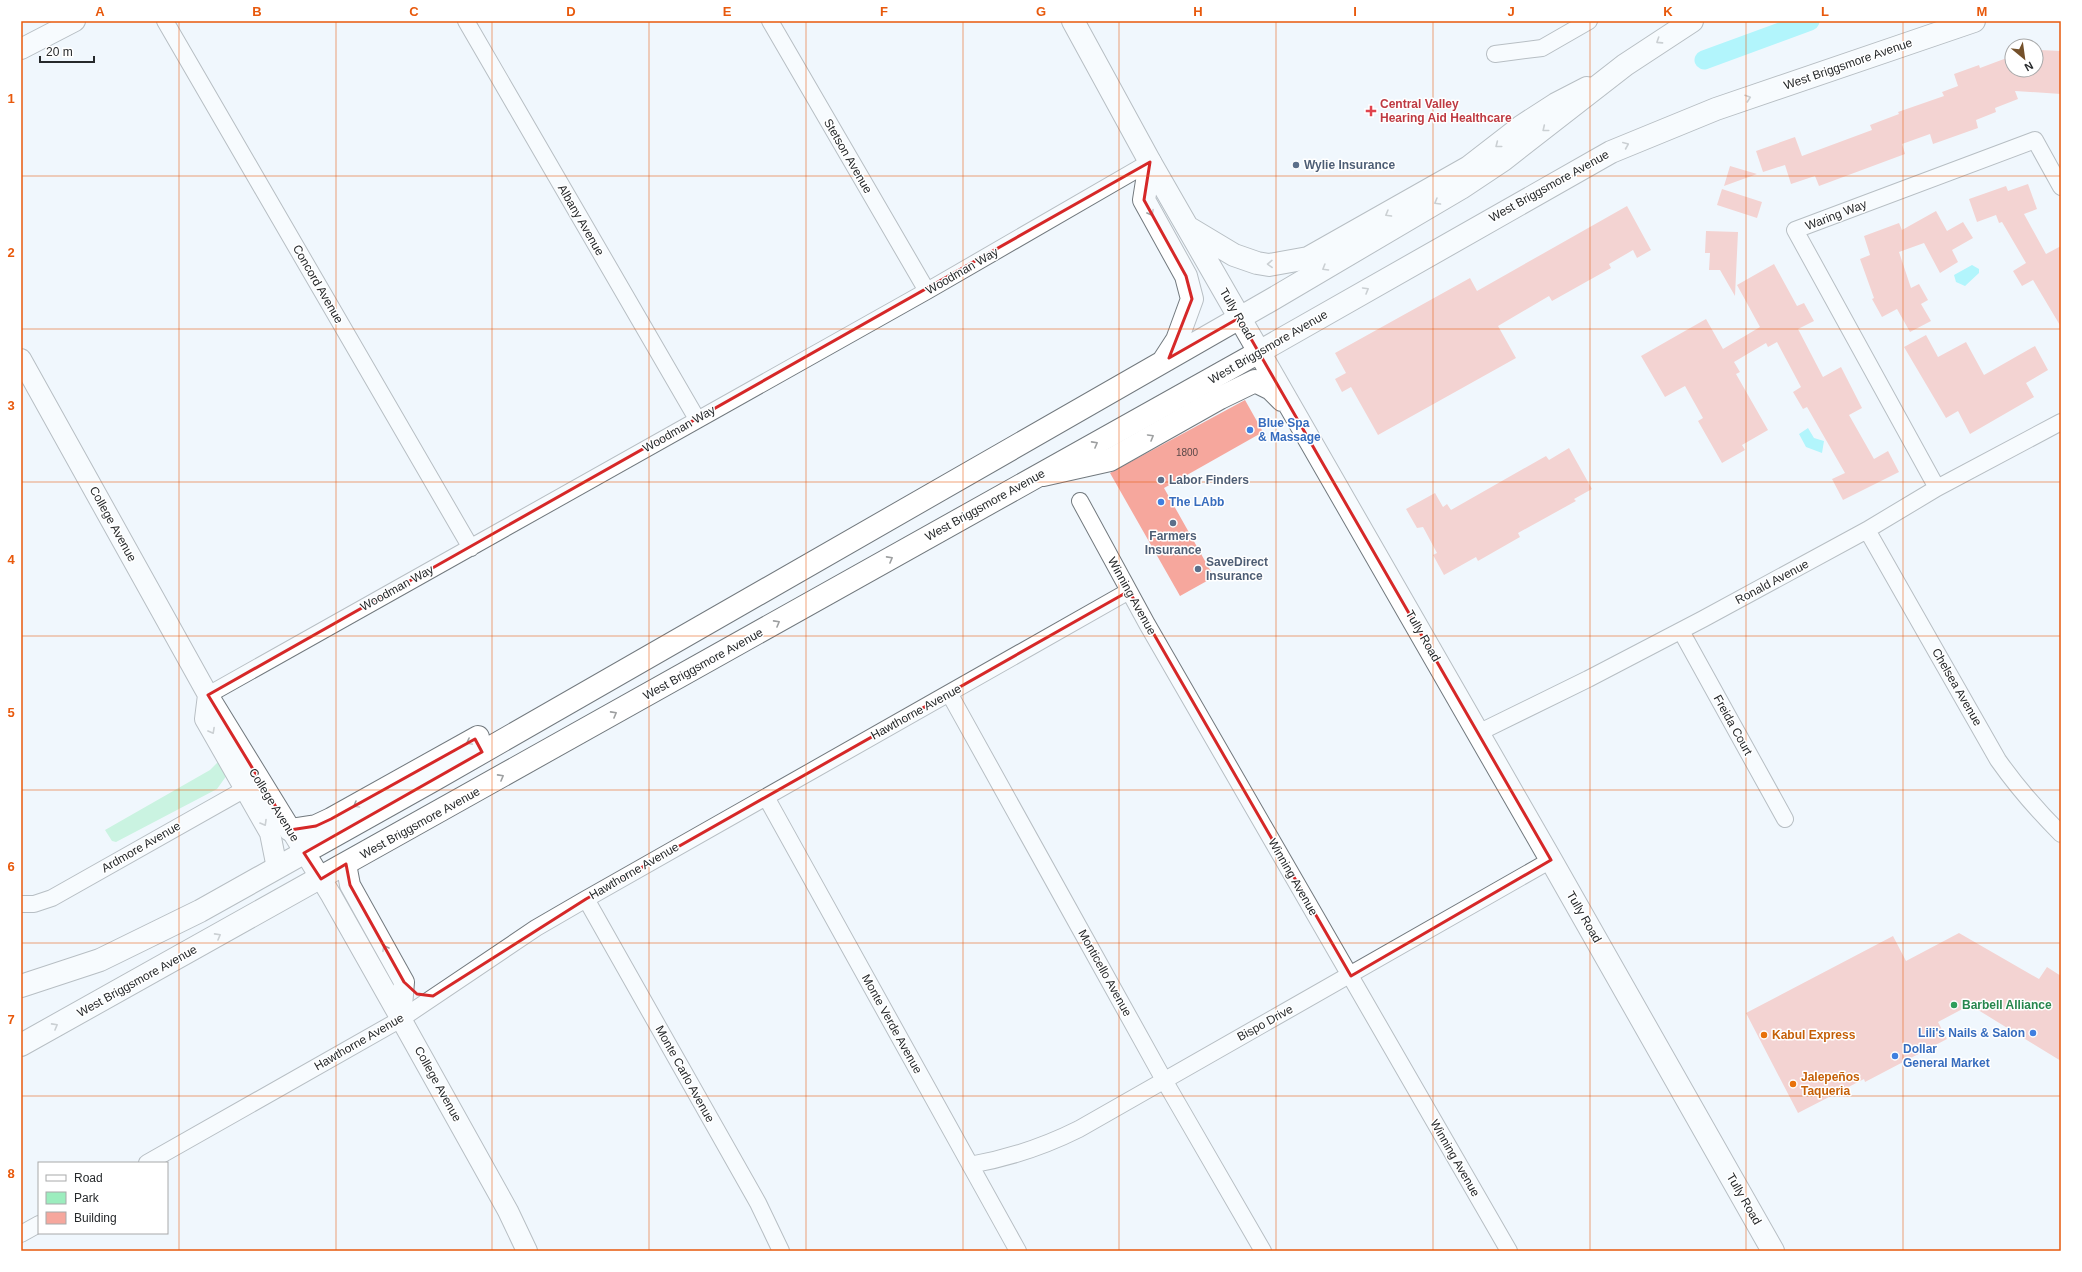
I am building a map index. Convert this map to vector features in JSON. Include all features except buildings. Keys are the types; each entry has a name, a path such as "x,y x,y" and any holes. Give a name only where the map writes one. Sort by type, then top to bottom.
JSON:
{"main road":[{"name":"Tully Road","path":"1073,21 1150,162 1552,860 1773,1251"},
{"path":"1188,227 1234,254 1257,264 1269,265 1308,258 1469,167 1522,126 1550,107 1625,65 1692,21"},
{"name":"West Briggsmore Avenue","path":"21,1045 321,879 1259,352 1611,152 1716,109 1974,21"},
{"path":"21,986 70,971 125,949 200,911 1239,318 1461,188 1543,130 1625,65"},
{"path":"1150,162 1144,200 1186,276 1192,299 1177,340 1163,361"},
{"path":"1036,477 1110,460 1220,398 1255,381 1271,390 1294,412"},
{"path":"290,830 322,824 486,733 545,715"}],"street":[{"path":"21,50 75,21"},
{"name":"Concord Avenue","path":"165,21 471,548"},
{"name":"Albany Avenue","path":"466,21 696,419"},
{"name":"Stetson Avenue","path":"770,21 927,290"},
{"path":"1495,54 1542,48 1590,21"},
{"name":"Waring Way","path":"1937,488 1795,230 2035,140 2061,187"},
{"name":"Woodman Way","path":"208,695 927,290 1150,162"},
{"name":"College Avenue","path":"21,358 208,695"},
{"name":"Ronald Avenue","path":"1478,732 1681,631 1867,530 1937,488 2060,426"},
{"name":"Winning Avenue","path":"1080,501 1129,591 1509,1251"},
{"name":"Chelsea Avenue","path":"1867,530 1998,760 2015,784 2037,810 2061,834"},
{"name":"Hawthorne Avenue","path":"149,1162 402,1019 433,996 536,928 1129,591"},
{"name":"Freida Court","path":"1681,631 1785,819"},
{"name":"Monticello Avenue","path":"949,693 1164,1080 1264,1251"},
{"path":"208,695 205,719 252,785 270,833 277,868"},
{"name":"College Avenue","path":"252,785 290,830 321,879 402,1019 508,1211 527,1251"},
{"name":"Ardmore Avenue","path":"21,904 34,904 52,898 252,785"},
{"name":"Monte Verde Avenue","path":"766,797 1018,1251"},
{"name":"Bispo Drive","path":"970,1165 1004,1159 1042,1146 1079,1129 1552,860"},
{"path":"346,864 350,885 404,982 417,994 433,996"},
{"name":"Monte Carlo Avenue","path":"586,899 754,1196 781,1251"},
{"path":"402,1019 404,982"},
{"path":"21,1234 38,1225"}],"highlighted area":[{"path":"1150,162 1144,200 1186,276 1192,299 1169,358 1239,318 1551,860 1351,976 1129,591 586,899 433,996 417,994 404,982 350,885 346,864 321,879 304,853 482,752 475,739 331,819 316,826 290,830 208,695"}],"green space":[{"path":"219,761 227,775 217,789 116,842 112,841 105,830 210,770"}],"water":[{"path":"1972,265 1979,269 1979,273 1965,286 1956,282 1954,275"},
{"path":"1808,428 1814,438 1824,441 1822,453 1806,447 1799,434"}],"waterway":[{"path":"1704,60 1810,21"}],"place":[{"name":"Central Valley Hearing Aid Healthcare","path":"1371,111"},
{"name":"Wylie Insurance","path":"1296,165"},
{"name":"Blue Spa & Massage","path":"1250,430"},
{"name":"Labor Finders","path":"1161,480"},
{"name":"The LAbb","path":"1161,502"},
{"name":"Farmers Insurance","path":"1173,523"},
{"name":"SaveDirect Insurance","path":"1198,569"},
{"name":"Barbell Alliance","path":"1954,1005"},
{"name":"Lili's Nails & Salon","path":"2033,1033"},
{"name":"Kabul Express","path":"1764,1035"},
{"name":"Dollar General Market","path":"1895,1056"},
{"name":"Jalepeños Taqueria","path":"1793,1084"}]}
